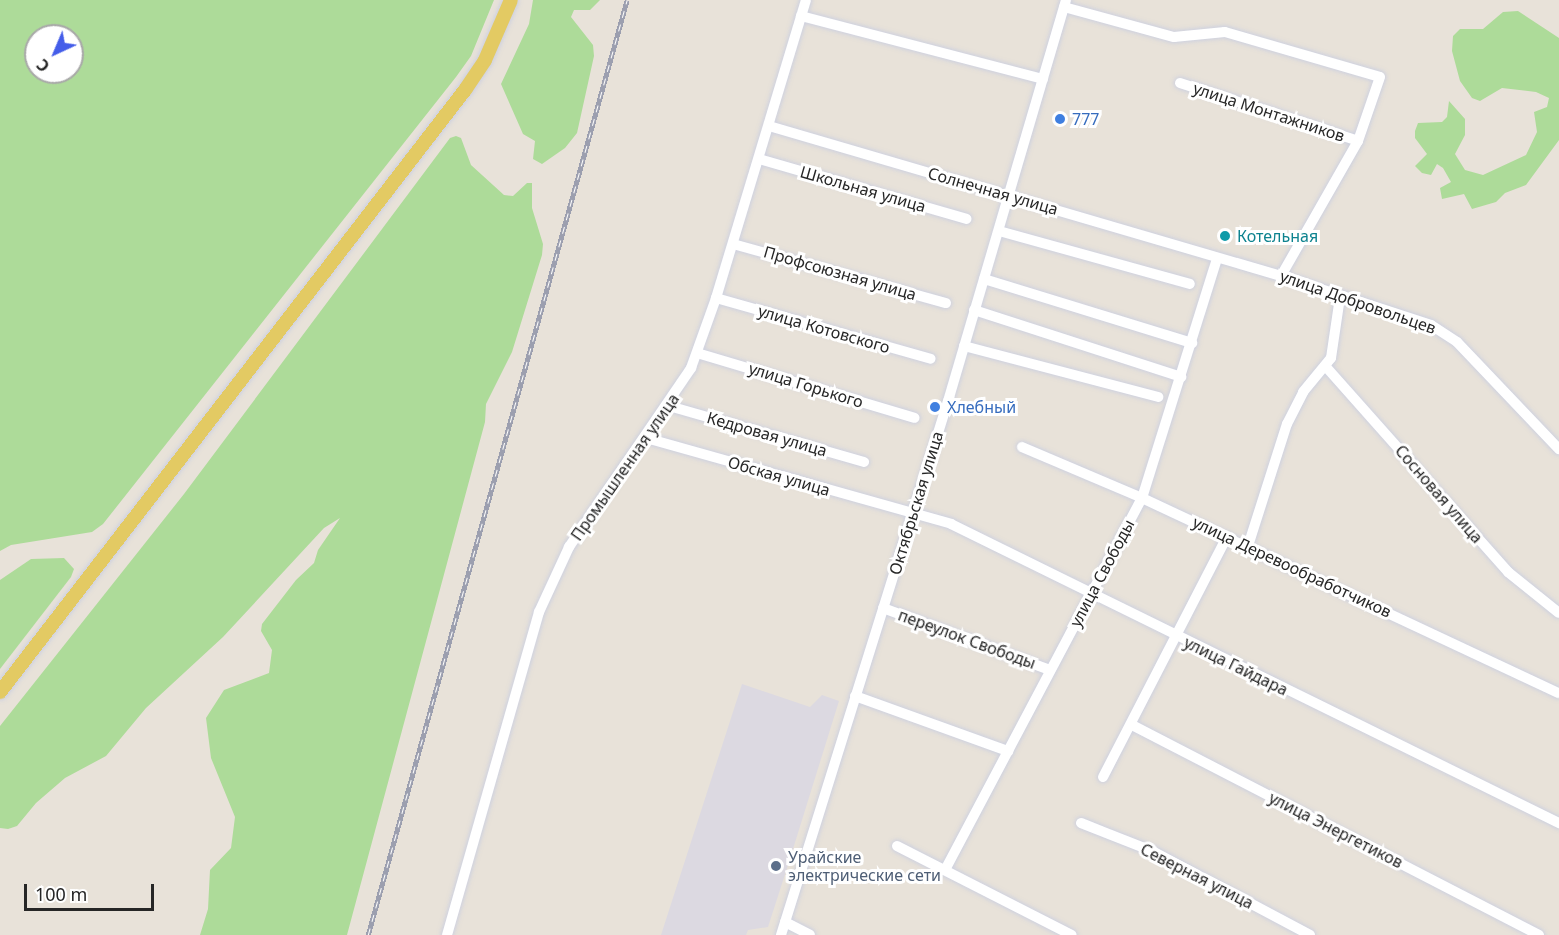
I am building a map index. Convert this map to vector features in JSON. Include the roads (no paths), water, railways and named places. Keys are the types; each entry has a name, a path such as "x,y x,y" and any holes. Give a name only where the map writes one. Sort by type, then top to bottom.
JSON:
{"main road":[{"path":"0,692 465,90 485,60 511,0"}],"street":[{"name":"Промышленная улица","path":"447,935 545,596 583,525 669,406 697,353 733,244 806,0"},
{"name":"улица Монтажников","path":"1065,3 1174,37 1225,33 1380,77 1358,141 1281,276"},
{"name":"Октябрьская улица","path":"781,935 964,346 1065,3"},
{"path":"801,16 1043,79"},
{"name":"улица Монтажников","path":"1180,83 1358,141"},
{"name":"Солнечная улица","path":"769,126 1217,258"},
{"name":"Школьная улица","path":"759,159 967,219"},
{"path":"999,231 1190,284"},
{"name":"Профсоюзная улица","path":"733,244 946,303"},
{"name":"улица Добровольцев","path":"1217,258 1281,276 1445,332 1559,449"},
{"name":"улица Свободы","path":"945,870 1142,498 1217,258"},
{"path":"984,279 1192,343"},
{"path":"1248,546 1281,441 1303,392 1327,368 1337,336 1340,297"},
{"name":"улица Котовского","path":"716,298 931,359"},
{"path":"974,310 1181,377"},
{"path":"964,346 1158,397"},
{"name":"улица Горького","path":"697,353 915,418"},
{"name":"Сосновая улица","path":"1327,368 1508,572 1559,613"},
{"name":"Кедровая улица","path":"669,406 864,462"},
{"name":"Обская улица","path":"646,438 913,512"},
{"name":"улица Деревообработчиков","path":"1022,447 1248,546 1559,693"},
{"name":"улица Гайдара","path":"913,512 951,524 1176,638 1559,823"},
{"path":"1104,777 1227,537"},
{"name":"переулок Свободы","path":"883,608 1050,670"},
{"path":"855,696 1008,751"},
{"name":"улица Энергетиков","path":"1132,724 1539,935"},
{"name":"Северная улица","path":"1081,823 1152,851 1310,935"},
{"path":"897,846 1072,935"},
{"path":"784,922 810,935"}],"railway":[{"path":"368,935 627,0"}],"place":[{"name":"777","path":"1060,119"},
{"name":"Котельная","path":"1225,236"},
{"name":"Хлебный","path":"935,407"},
{"name":"Урайские электрические сети","path":"776,866"}]}
